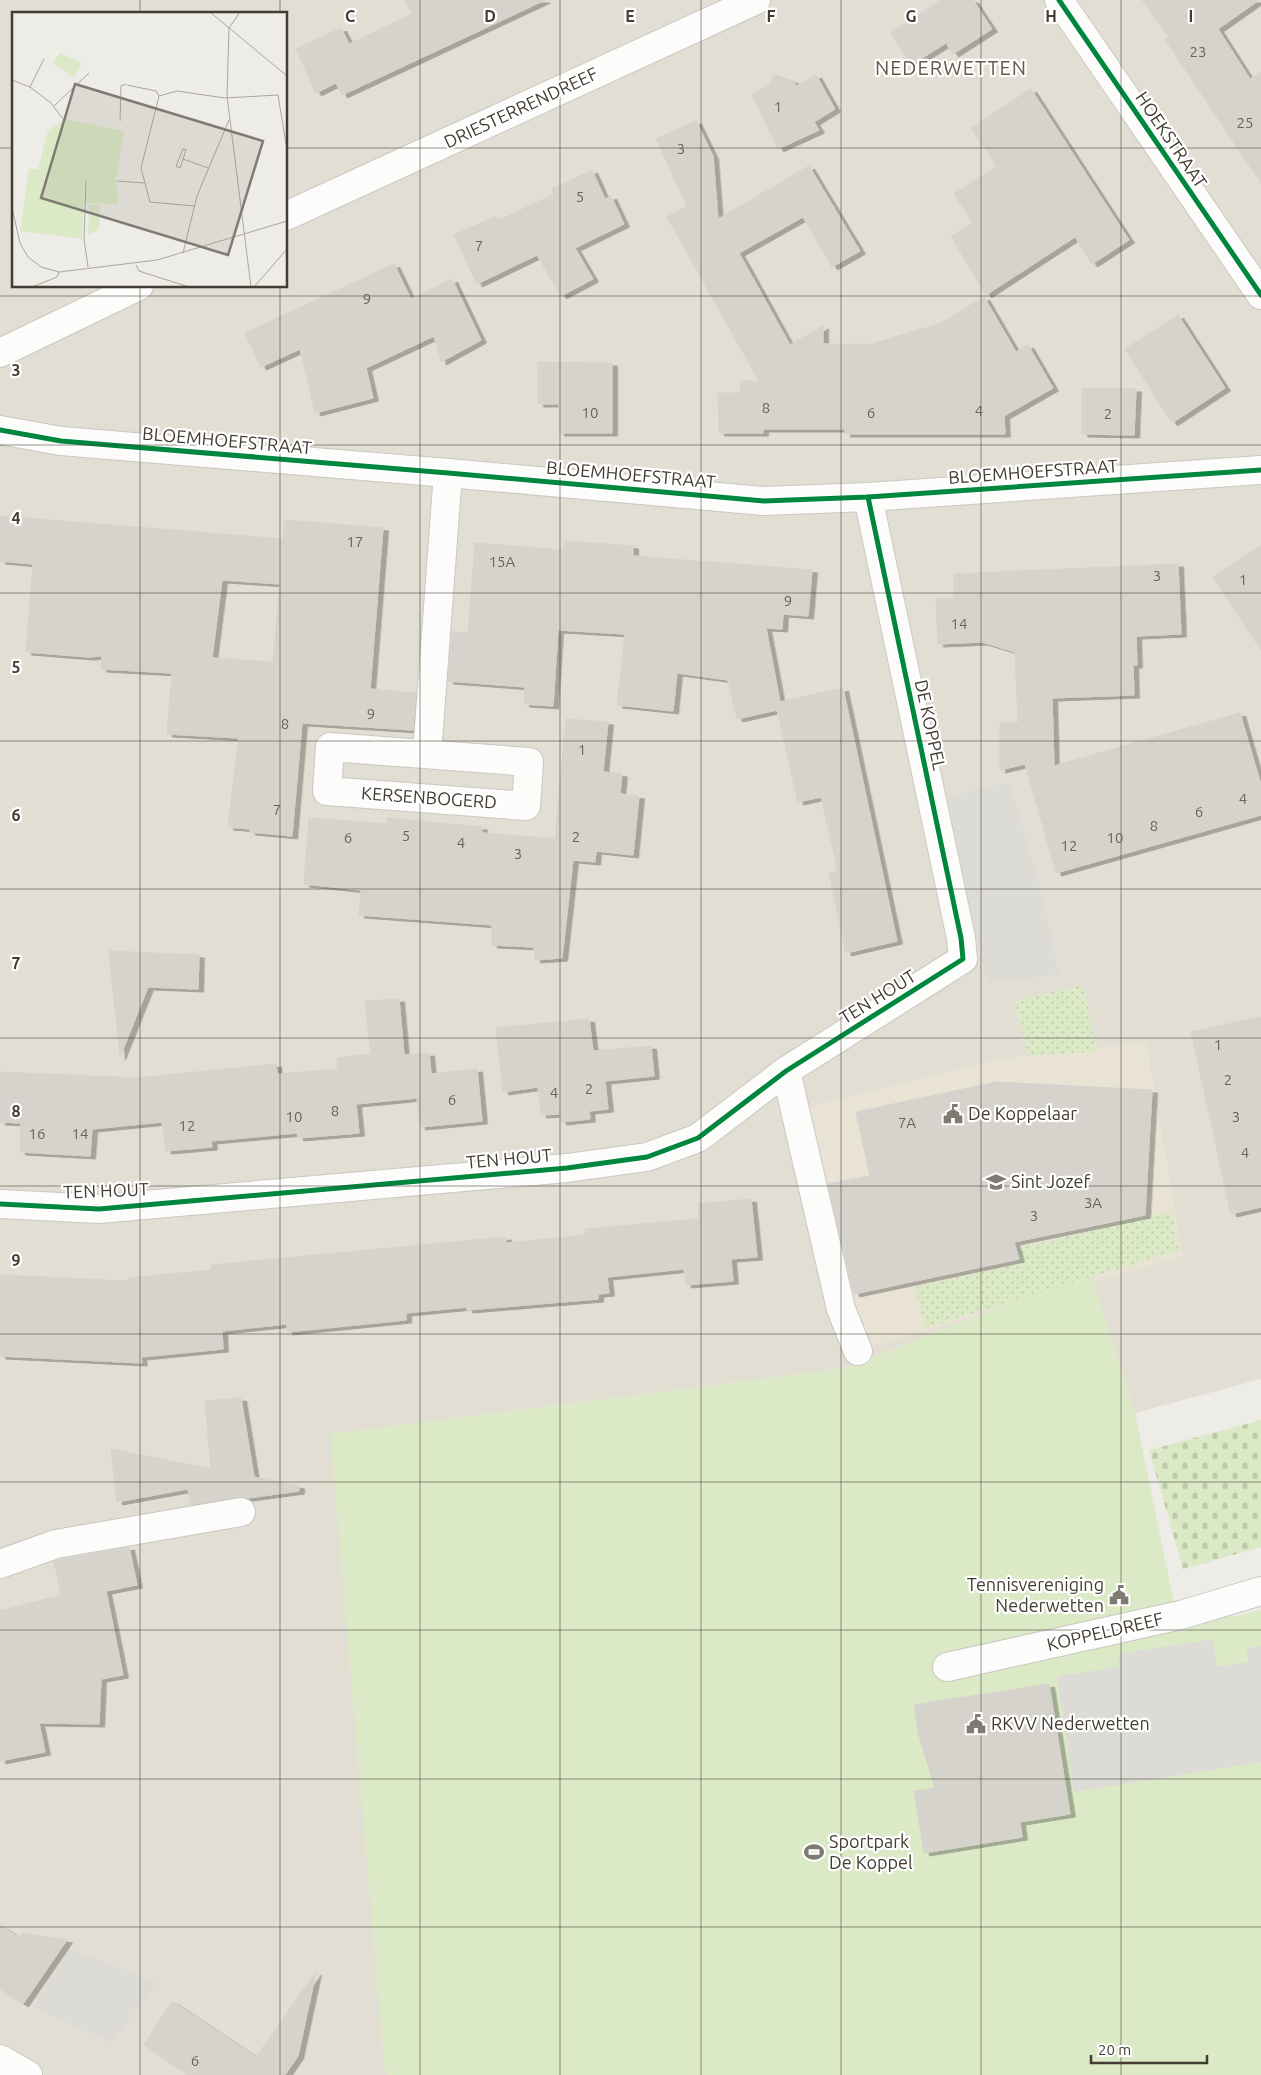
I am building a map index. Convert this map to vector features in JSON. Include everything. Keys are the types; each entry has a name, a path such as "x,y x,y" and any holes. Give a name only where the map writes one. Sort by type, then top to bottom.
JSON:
{"street":[{"name":"DRIESTERRENDREEF","path":"288,215 756,0"},
{"name":"HOEKSTRAAT","path":"1059,0 1261,295"},
{"path":"0,353 135,288"},
{"name":"BLOEMHOEFSTRAAT","path":"0,430 61,441 448,472 764,501 868,497 1261,470"},
{"path":"428,754 448,472"},
{"name":"DE KOPPEL","path":"868,497 961,938 963,959"},
{"name":"KERSENBOGERD","path":"330,747 428,754 529,762 526,806 328,790 330,747"},
{"name":"TEN HOUT","path":"0,1204 99,1209 567,1168 647,1157 698,1138 786,1071 963,959"},
{"path":"786,1071 841,1309 858,1351"},
{"path":"0,1564 56,1544 241,1512"},
{"name":"KOPPELDREEF","path":"947,1667 1181,1615 1261,1591"},
{"path":"0,2060 28,2075"}],"shaded area":[{"path":"0,0 1261,0 1261,1379 1135,1413 1090,1271 846,1368 331,1434 385,2072 389,2075 0,2075"},
{"path":"1010,782 1043,899 1059,974 987,983 947,797"},
{"name":"Sint Jozef","path":"1146,1042 1183,1256 863,1349 806,1108 1002,1059"},
{"path":"1213,1639 1217,1667 1249,1662 1246,1648 1261,1646 1261,1762 1074,1792 1057,1676 1119,1667 1118,1654"},
{"path":"70,1949 158,1982 112,2043 33,2007"}],"green space":[{"path":"1083,985 1097,1052 1028,1055 1015,1001"},
{"path":"1172,1211 1179,1250 925,1328 915,1287 1020,1263 1019,1248"},
{"name":"Sportpark De Koppel","path":"1090,1271 1135,1413 1180,1632 1186,1631 1191,1624 1261,1610 1261,2075 389,2075 385,2072 330,1434 846,1368"},
{"path":"1261,1420 1261,1547 1183,1569 1149,1450"}],"building":[{"path":"405,0 545,0 342,95 336,83 316,93 296,49 341,28 349,44 412,14"},
{"path":"941,0 973,0 992,29 953,54 946,43 911,65 891,33"},
{"path":"1142,0 1259,0 1218,29 1250,79 1261,72 1261,183 1165,39 1169,37"},
{"path":"774,75 794,81 796,86 816,75 835,109 814,122 819,130 778,149 752,94 769,86"},
{"path":"1031,89 1129,240 1092,264 1075,237 986,295 951,236 973,223 954,194 997,166 971,128"},
{"path":"696,121 713,156 718,219 809,166 860,251 832,267 803,217 739,253 790,345 823,326 823,344 872,344 941,323 984,297 1016,352 1028,345 1053,388 1004,416 1005,434 845,434 845,429 763,429 763,433 719,433 718,393 741,393 740,381 759,381 667,217 687,206 656,139"},
{"path":"592,170 605,199 611,196 624,224 575,248 593,279 561,296 537,255 477,284 454,235 496,216 498,221 554,194 552,189"},
{"path":"394,264 411,299 452,279 481,340 441,362 434,336 366,368 373,398 315,413 300,349 261,367 245,333"},
{"path":"1178,315 1225,388 1172,423 1125,349"},
{"path":"538,362 612,363 612,433 559,433 559,404 538,404"},
{"path":"1082,388 1136,389 1134,435 1082,434"},
{"path":"0,516 283,539 285,520 383,528 370,689 416,693 413,730 302,723 292,836 250,832 250,829 228,827 239,738 167,734 172,673 101,669 102,656 88,657 26,652 33,564 0,561","holes":["222,580 280,584 273,662 212,658"]},
{"path":"565,541 633,546 633,556 812,570 808,616 783,614 782,629 766,628 780,702 843,688 897,941 846,953 829,873 838,871 821,797 798,802 777,710 737,719 728,680 677,673 673,711 617,705 625,634 558,630 553,706 524,704 525,687 448,681 452,632 468,633 475,543 564,550"},
{"path":"1261,545 1261,650 1213,577"},
{"path":"1178,564 1181,634 1136,636 1137,665 1133,665 1134,695 1052,698 1054,766 1240,713 1261,785 1261,815 1056,873 1025,764 1000,770 1000,723 1018,723 1015,652 982,642 938,644 936,599 954,598 954,574"},
{"path":"566,719 608,722 603,772 622,774 620,794 639,796 633,855 596,851 595,862 573,860 562,958 535,960 534,947 492,945 492,925 359,915 361,890 304,884 309,818 387,824 387,818 482,827 482,833 555,839"},
{"path":"109,951 199,955 198,989 148,987 120,1057"},
{"path":"399,999 404,1055 429,1053 431,1074 477,1069 482,1121 420,1127 417,1098 356,1104 359,1133 298,1138 297,1133 211,1141 212,1147 166,1151 162,1122 92,1129 90,1156 20,1152 21,1123 0,1122 0,1072 137,1078 276,1064 277,1074 338,1069 337,1058 371,1054 365,1001"},
{"path":"1261,1017 1261,1207 1231,1214 1191,1032"},
{"path":"589,1019 593,1051 651,1046 654,1076 605,1081 608,1109 589,1111 590,1119 561,1122 560,1114 541,1115 538,1087 503,1092 496,1028"},
{"name":"Sint Jozef","path":"996,1082 1152,1090 1145,1215 1014,1242 1019,1259 854,1294 828,1184 870,1176 856,1112"},
{"path":"751,1199 757,1257 731,1259 733,1281 686,1285 684,1269 607,1277 609,1293 598,1294 598,1299 467,1310 467,1307 406,1313 406,1320 287,1332 287,1324 222,1331 223,1349 141,1357 142,1363 0,1356 0,1275 128,1281 128,1278 212,1270 211,1265 506,1237 506,1243 586,1235 585,1229 699,1219 698,1204"},
{"path":"241,1398 254,1477 299,1486 299,1491 248,1498 238,1497 191,1505 188,1489 117,1502 111,1449 211,1469 205,1401"},
{"path":"129,1547 137,1585 106,1591 123,1675 101,1679 99,1724 39,1723 45,1752 0,1761 0,1611 61,1595 54,1561"},
{"path":"1049,1684 1070,1814 1020,1822 1022,1837 924,1853 914,1791 935,1788 919,1736 914,1705"},
{"path":"0,1925 19,1938 22,1933 67,1940 23,2004 0,1989"},
{"path":"316,1972 298,2056 285,2075 188,2075 144,2045 172,2001 256,2057"}],"cycle path":[{"path":"1059,0 1261,295"},
{"path":"0,430 61,441 764,501 868,497 1261,470"},
{"path":"0,1204 99,1209 567,1168 647,1157 698,1138 786,1071 963,959 961,938 868,497"}],"place":[{"name":"De Koppelaar","path":"953,1114"},
{"name":"Sint Jozef","path":"996,1182"},
{"name":"Tennisvereniging Nederwetten","path":"1119,1595"},
{"name":"RKVV Nederwetten","path":"976,1724"},
{"name":"Sportpark De Koppel","path":"814,1852"}],"district":[{"name":"NEDERWETTEN","path":"951,68"}]}
